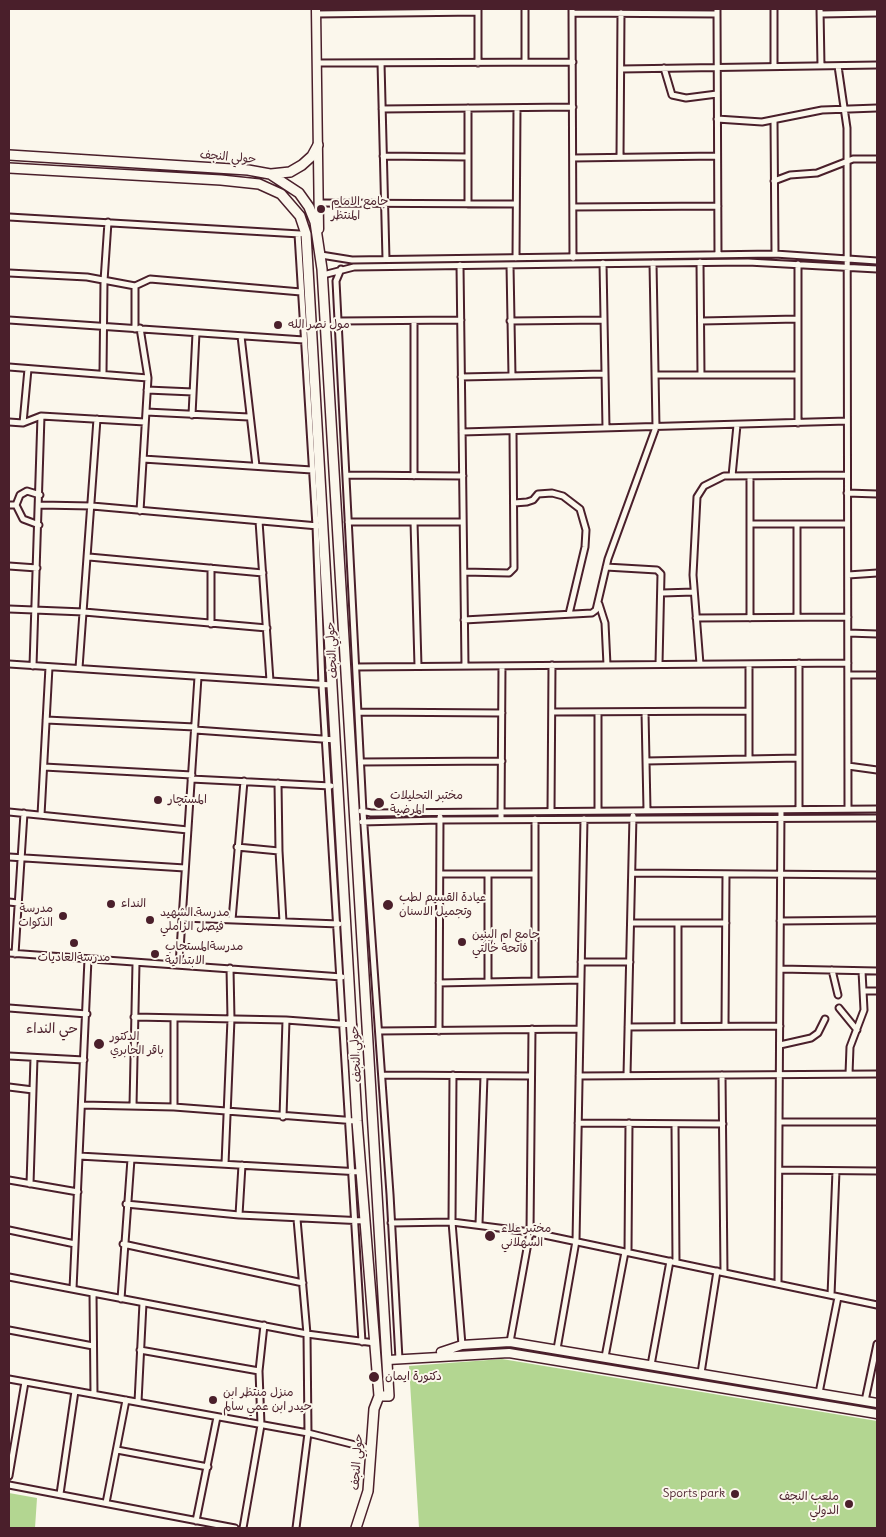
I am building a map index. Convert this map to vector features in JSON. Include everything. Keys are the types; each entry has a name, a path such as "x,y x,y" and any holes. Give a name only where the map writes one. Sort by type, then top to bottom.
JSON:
{"main road":[{"path":"270,174 290,172 302,166 312,156 318,145"},
{"name":"حولي النجف","path":"9,155 248,170 270,174 299,193 309,207 319,237 323,275 388,1360 389,1396 379,1396"},
{"path":"54,171 58,165 55,158"},
{"path":"73,173 69,167 74,159"},
{"name":"حولي النجف","path":"9,168 221,180 259,184 282,194 300,216 322,581 329,614 338,787 342,924 350,977 353,1025 352,1121 356,1171 365,1221 379,1396 374,1409 367,1500 356,1528"},
{"path":"329,614 336,617 343,614"},
{"path":"330,642 336,639 344,640"}],"street":[{"path":"524,62 525,9"},
{"path":"774,9 774,66"},
{"path":"319,237 316,11 478,10 478,62"},
{"path":"574,264 572,11 621,14 717,12 718,255"},
{"path":"821,66 820,11 877,13"},
{"path":"620,157 621,14"},
{"path":"317,63 573,62"},
{"path":"381,63 386,259"},
{"path":"621,69 877,65"},
{"path":"838,66 839,89 845,109 847,162 848,809"},
{"path":"664,68 672,95 686,98 717,94"},
{"path":"382,109 573,107"},
{"path":"468,108 468,204"},
{"path":"516,258 517,108"},
{"path":"717,120 751,122 774,120 822,110 877,108"},
{"path":"774,120 776,254"},
{"path":"383,156 468,157"},
{"path":"573,158 717,156"},
{"path":"774,181 790,175 817,173 847,162 877,159"},
{"path":"318,204 516,204"},
{"path":"573,207 718,206"},
{"path":"9,217 302,234 304,340 314,433 312,470 319,526 92,506 40,506"},
{"path":"103,373 104,281 108,222"},
{"path":"321,255 344,260 776,254 877,261"},
{"path":"700,262 701,375"},
{"path":"323,275 341,269 603,263 798,264 877,269"},
{"path":"603,263 606,428"},
{"path":"464,620 592,613 596,610 606,567 656,427 653,263"},
{"path":"798,264 798,423"},
{"path":"460,265 465,666"},
{"path":"510,265 512,376"},
{"path":"341,269 336,282 348,522 364,822 392,1222 399,1359"},
{"path":"9,273 87,277 135,286 150,279 302,292"},
{"path":"135,286 138,328 148,378 140,511"},
{"path":"9,320 304,340"},
{"path":"338,321 461,320"},
{"path":"510,321 604,320"},
{"path":"701,321 798,320"},
{"path":"414,321 414,476"},
{"path":"192,415 196,333"},
{"path":"241,336 256,466"},
{"path":"9,368 103,373 148,378"},
{"path":"23,423 28,369"},
{"path":"461,377 605,374"},
{"path":"655,375 798,375"},
{"path":"147,390 193,392"},
{"path":"146,412 249,417"},
{"path":"33,666 42,416"},
{"path":"9,422 23,423 42,416 145,422"},
{"path":"79,668 89,557 97,418"},
{"path":"462,432 847,422"},
{"path":"732,476 737,425"},
{"path":"464,572 509,573 513,571 513,431"},
{"path":"143,459 312,470"},
{"path":"346,475 462,476"},
{"path":"700,664 694,592 697,497 704,486 724,476 847,475"},
{"path":"750,476 750,618"},
{"path":"39,525 23,519 16,505 20,495 27,491 40,495"},
{"path":"514,503 533,500 538,494 552,493 563,496 580,509 586,530 585,547 569,614"},
{"path":"847,493 877,494"},
{"path":"9,505 16,505"},
{"path":"259,521 270,681"},
{"path":"348,522 463,522"},
{"path":"414,522 418,666"},
{"path":"750,524 847,524"},
{"path":"797,524 797,617"},
{"path":"89,557 263,573"},
{"path":"9,566 37,568"},
{"path":"606,567 657,570 661,574 659,664"},
{"path":"211,568 211,624"},
{"path":"848,575 877,573"},
{"path":"82,1104 174,1107 228,1113 352,1121 342,1024 340,976 342,924 328,786 322,684 322,581"},
{"path":"662,593 694,592"},
{"path":"599,603 605,622 607,665"},
{"path":"9,609 84,612 267,628"},
{"path":"696,618 848,617"},
{"path":"848,633 877,634"},
{"path":"799,663 799,809"},
{"path":"356,667 848,663"},
{"path":"9,664 332,685"},
{"path":"748,664 749,759"},
{"path":"551,811 552,665"},
{"path":"501,820 502,666"},
{"path":"41,815 49,667"},
{"path":"848,675 877,674"},
{"path":"179,964 198,677"},
{"path":"552,712 749,711"},
{"path":"359,712 502,713"},
{"path":"598,712 598,811"},
{"path":"645,712 647,810"},
{"path":"46,720 336,740"},
{"path":"646,761 799,758"},
{"path":"361,762 502,761"},
{"path":"848,766 877,770"},
{"path":"44,767 338,787"},
{"path":"232,920 244,781"},
{"path":"278,783 283,922"},
{"path":"354,806 364,812 877,809"},
{"path":"778,1284 781,810"},
{"path":"627,1075 633,811"},
{"path":"9,812 188,830"},
{"path":"439,812 439,1031"},
{"path":"15,954 24,813"},
{"path":"355,827 364,822 440,820 877,818"},
{"path":"535,819 535,981"},
{"path":"557,1349 576,1241 584,819"},
{"path":"238,847 280,851"},
{"path":"9,856 185,868"},
{"path":"632,873 877,874"},
{"path":"440,874 535,874"},
{"path":"488,874 488,982"},
{"path":"725,1026 726,874"},
{"path":"9,902 18,902"},
{"path":"182,918 342,924"},
{"path":"780,921 877,920"},
{"path":"631,923 726,924"},
{"path":"678,923 678,1026"},
{"path":"9,953 350,977"},
{"path":"73,1290 88,959"},
{"path":"133,1106 136,962"},
{"path":"581,962 630,962"},
{"path":"225,1164 231,1019 230,968"},
{"path":"780,969 877,971"},
{"path":"832,970 838,995"},
{"path":"849,1074 850,1047 864,1010 862,971"},
{"path":"439,983 581,980"},
{"path":"864,991 877,991"},
{"path":"9,1008 87,1014"},
{"path":"839,1008 856,1030"},
{"path":"134,1017 286,1020 353,1025"},
{"path":"174,1018 174,1107"},
{"path":"780,1045 811,1038 818,1033 826,1019"},
{"path":"283,1117 286,1020"},
{"path":"628,1026 780,1026"},
{"path":"510,1342 530,1232 532,1029"},
{"path":"379,1031 580,1029"},
{"path":"9,1056 84,1060"},
{"path":"30,1184 34,1058"},
{"path":"579,1076 877,1074"},
{"path":"382,1075 531,1076"},
{"path":"722,1075 724,1272"},
{"path":"454,1076 452,1222 462,1345"},
{"path":"479,1224 484,1076"},
{"path":"9,1087 33,1090"},
{"path":"779,1122 877,1122"},
{"path":"578,1123 722,1124"},
{"path":"605,1357 626,1252 629,1124"},
{"path":"651,1365 673,1262 675,1124"},
{"path":"80,1156 356,1171 354,1221 362,1342"},
{"path":"121,1299 123,1244 131,1159"},
{"path":"239,1215 242,1165"},
{"path":"779,1170 877,1172"},
{"path":"832,1295 836,1171"},
{"path":"9,1180 78,1192"},
{"path":"126,1204 239,1215 365,1221"},
{"path":"296,1528 308,1433 307,1334 297,1219"},
{"path":"392,1222 452,1222 530,1232 877,1305"},
{"path":"9,1230 75,1244"},
{"path":"123,1244 303,1283"},
{"path":"701,1374 717,1271"},
{"path":"9,1277 307,1334 376,1343"},
{"path":"94,1294 94,1394"},
{"path":"819,1393 838,1297"},
{"path":"138,1402 143,1303"},
{"path":"243,1528 261,1425 259,1371 264,1325"},
{"path":"9,1330 93,1346"},
{"path":"430,1356 462,1345 510,1342 877,1403"},
{"path":"865,1401 877,1344"},
{"path":"140,1350 259,1371"},
{"path":"388,1360 430,1356 509,1353 877,1414"},
{"path":"9,1378 308,1433 371,1449"},
{"path":"9,1476 25,1382"},
{"path":"60,1494 75,1391"},
{"path":"106,1503 126,1400"},
{"path":"196,1521 217,1417"},
{"path":"9,1435 16,1436"},
{"path":"117,1450 208,1467"},
{"path":"9,1485 235,1528"}],"green space":[{"path":"502,1359 877,1421 877,1528 419,1528 409,1366"},
{"path":"9,1493 37,1498 35,1528 9,1528"}],"place":[{"name":"جامع الامام المنتظر","path":"321,209"},
{"name":"مول نصر الله","path":"278,325"},
{"name":"المستچار","path":"158,800"},
{"name":"مختبر التحليلات المرضية","path":"379,803"},
{"name":"النداء","path":"111,904"},
{"name":"عيادة القسيم لطب وتجميل الاسنان","path":"388,905"},
{"name":"مدرسة الذكوات","path":"63,916"},
{"name":"مدرسة الشهيد فيصل الزاملي","path":"150,920"},
{"name":"جامع ام البنين فاتحة خالتي","path":"462,942"},
{"name":"مدرسةالعاديات","path":"74,943"},
{"name":"مدرسةالمستجاب الابتدائية","path":"155,954"},
{"name":"الدكتور باقر الجابري","path":"99,1044"},
{"name":"مختبر علاء السهلاني","path":"490,1236"},
{"name":"دكتورة ايمان","path":"374,1377"},
{"name":"منزل منتظر ابن حيدر ابن عمي سالم","path":"213,1400"},
{"name":"Sports park","path":"735,1494"},
{"name":"ملعب النجف الدولي","path":"849,1504"}],"district":[{"name":"حي النداء","path":"52,1029"}]}
